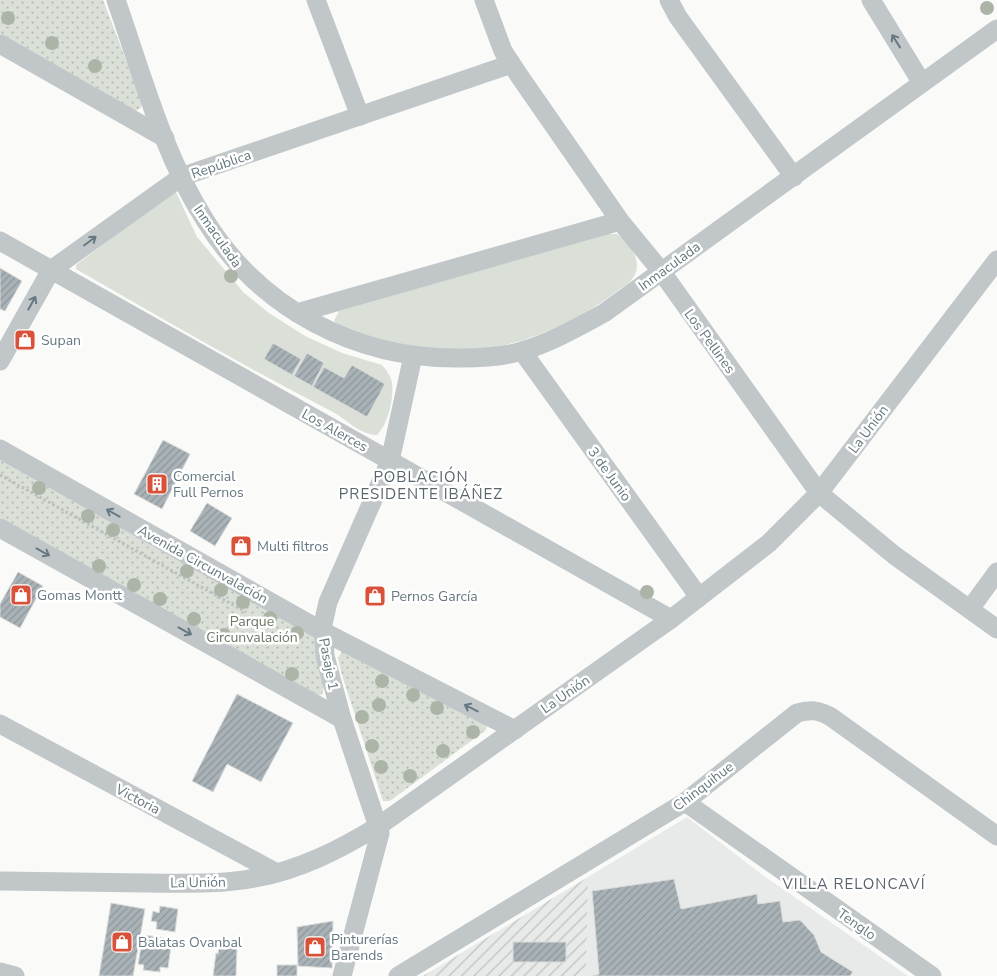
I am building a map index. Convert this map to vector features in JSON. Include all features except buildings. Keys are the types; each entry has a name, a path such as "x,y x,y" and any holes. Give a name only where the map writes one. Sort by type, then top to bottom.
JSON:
{"street":[{"name":"Inmaculada","path":"116,0 165,138 181,177 204,219 230,257 257,285 319,326 359,344 413,356 482,358 522,351 566,333 604,313 997,29"},
{"path":"316,0 360,116"},
{"name":"Los Pellines","path":"484,0 497,37 511,64 620,221 661,271 819,493 878,543 997,628"},
{"path":"669,0 678,17 794,177"},
{"path":"870,0 922,83"},
{"path":"0,44 165,138"},
{"name":"República","path":"0,361 51,270 181,177 511,64"},
{"path":"297,313 620,221"},
{"name":"Los Alerces","path":"0,241 671,619"},
{"name":"La Unión","path":"0,881 234,882 277,873 325,856 380,825 671,619 769,543 819,493 997,260"},
{"name":"3 de Junio","path":"522,351 699,597"},
{"name":"Pasaje 1","path":"342,976 380,838 380,825 342,719 325,656 322,631 328,602 390,461 413,356"},
{"name":"Avenida Circunvalación","path":"0,449 322,631 515,730"},
{"path":"0,528 342,719"},
{"path":"970,609 997,572"},
{"name":"Chinquihue","path":"398,976 685,802 797,713 815,710 831,717 997,836"},
{"name":"Victoria","path":"0,724 277,873"},
{"name":"Tenglo","path":"685,802 932,976"},
{"path":"0,972 16,976"}],"path":[{"path":"0,475 248,613"}],"shaded area":[{"path":"687,817 760,873 908,976 586,976 588,877"},
{"path":"588,877 586,976 423,976"}],"green space":[{"path":"0,0 103,0 142,102 141,108 135,111 128,108 0,34"},
{"path":"175,190 197,237 244,293 269,313 305,336 342,353 382,365 391,380 392,396 387,418 377,435 364,432 331,411 76,269 76,265"},
{"path":"607,234 617,234 631,248 637,267 631,281 586,312 533,337 478,350 425,349 390,342 339,327 334,321 339,311"},
{"name":"Parque Circunvalación","path":"0,460 315,637 324,686 322,695 317,695 0,518"},
{"path":"342,651 487,723 486,730 390,801 383,801 341,672 338,658"}],"place":[{"name":"Supan","path":"25,340"},
{"name":"Comercial Full Pernos","path":"157,484"},
{"name":"Multi filtros","path":"241,546"},
{"name":"Gomas Montt","path":"21,595"},
{"name":"Pernos García","path":"375,596"},
{"name":"Balatas Ovanbal","path":"122,942"},
{"name":"Pinturerías Barends","path":"315,947"}],"district":[{"name":"POBLACIÓN PRESIDENTE IBÁÑEZ","path":"421,486"},
{"name":"VILLA RELONCAVÍ","path":"854,884"}]}
